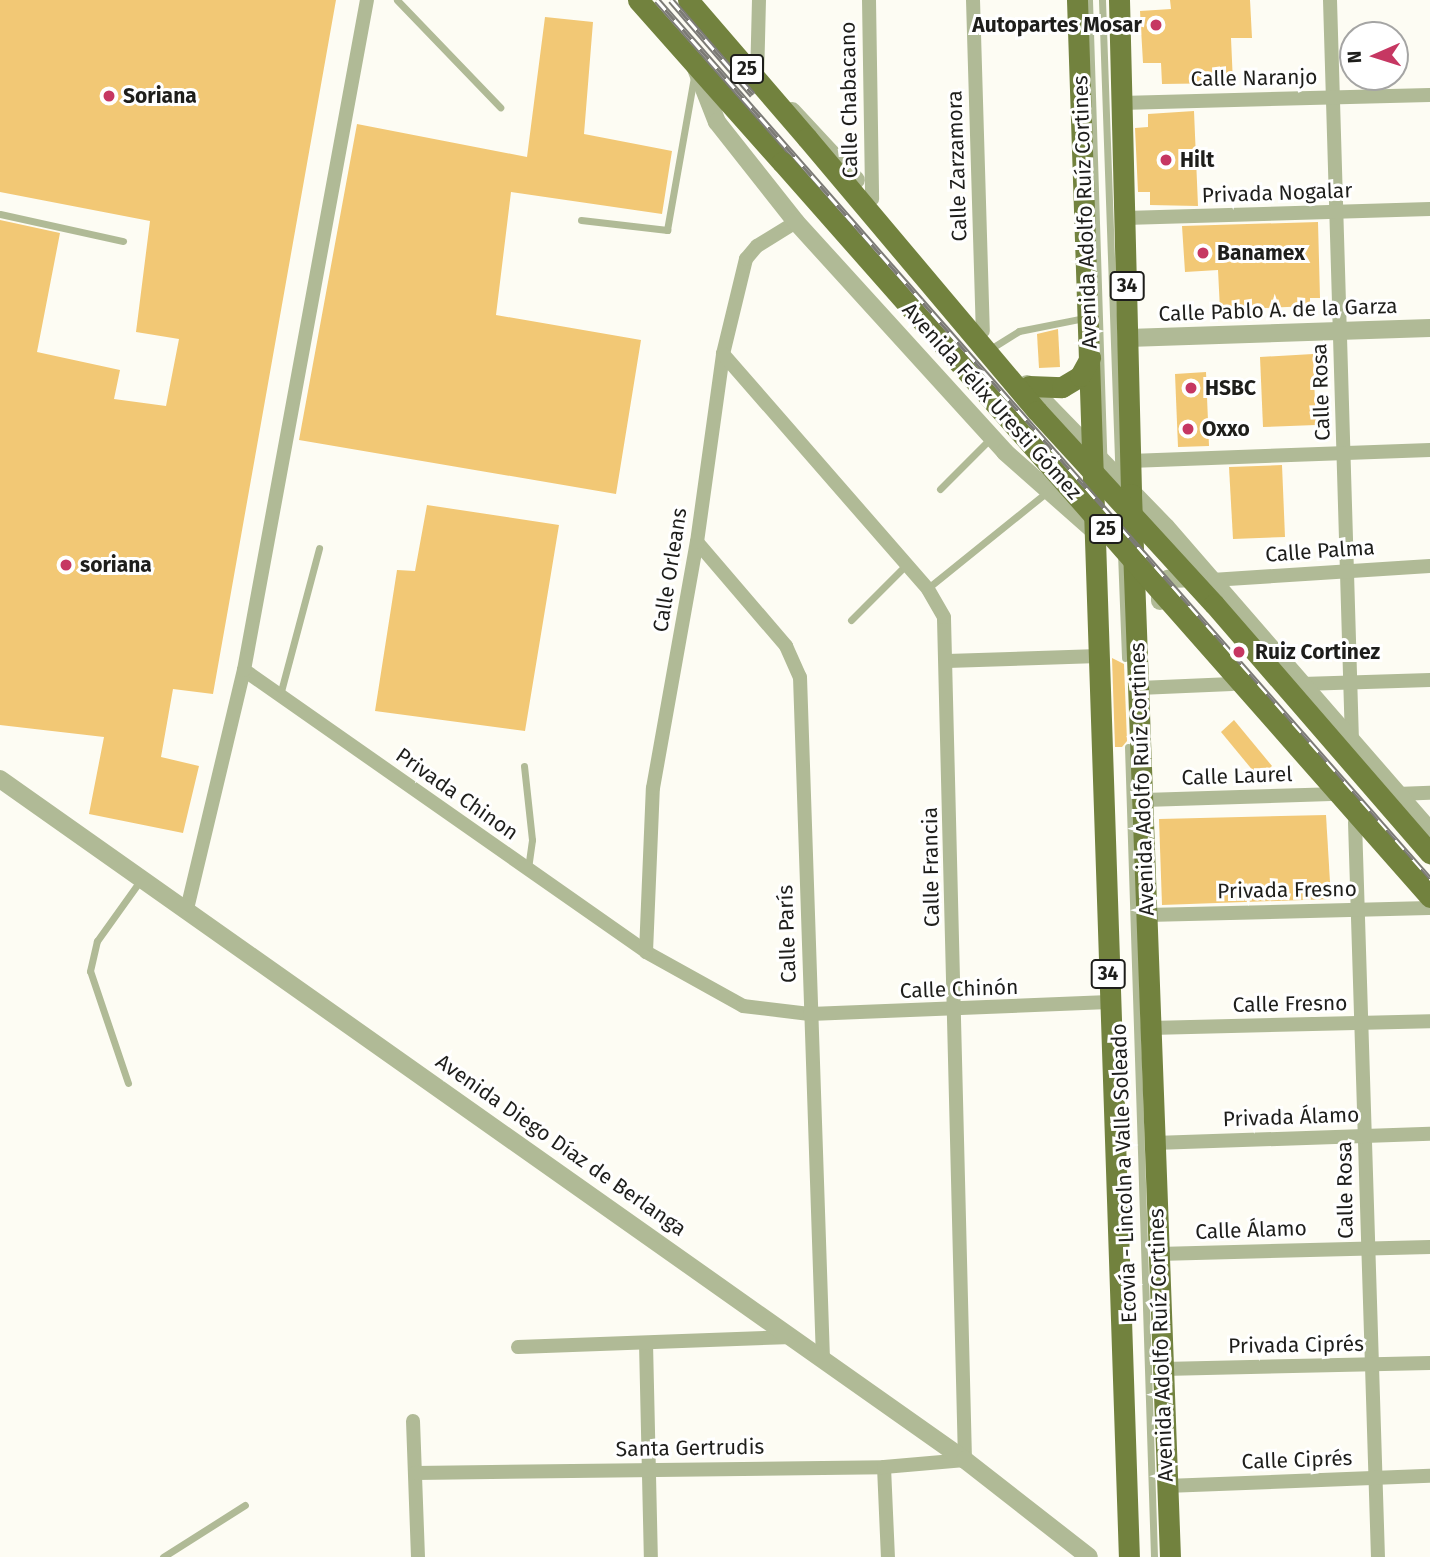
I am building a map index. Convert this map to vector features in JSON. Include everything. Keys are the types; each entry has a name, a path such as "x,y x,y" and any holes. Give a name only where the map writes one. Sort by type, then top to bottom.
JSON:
{"main road":[{"name":"Avenida Félix Uresti Gómez","path":"638,0 1430,904"},
{"name":"Avenida Félix Uresti Gómez","path":"688,0 1037,411 1214,604 1430,853"},
{"name":"Avenida Adolfo Ruíz Cortines","path":"1077,0 1090,358 1100,463 1109,1002 1129,1557"},
{"name":"Avenida Adolfo Ruíz Cortines","path":"1119,0 1130,461 1125,488 1144,800 1170,1557"},
{"path":"1029,386 1062,387 1080,376 1090,358"}],"street":[{"path":"187,909 244,670 367,0"},
{"path":"759,0 764,88 811,127 1029,386 1212,580 1430,831"},
{"name":"Calle Chabacano","path":"869,0 872,199"},
{"name":"Calle Zarzamora","path":"973,0 983,331"},
{"name":"Calle Rosa","path":"1330,0 1352,741"},
{"path":"695,66 717,122 796,222 1005,452 1101,537 1128,566 1430,904"},
{"name":"Calle Naranjo","path":"1121,103 1430,94"},
{"name":"Privada Nogalar","path":"1125,218 1430,209"},
{"name":"Calle Orleans","path":"646,952 653,788 697,542 723,354 746,259 757,246 796,222"},
{"name":"Calle Pablo A. de la Garza","path":"1128,338 1430,328"},
{"name":"Calle Francia","path":"723,354 907,564 928,589 944,617 956,1011 965,1460"},
{"path":"1005,452 1036,451 1051,436 1055,415"},
{"path":"1130,461 1430,450"},
{"name":"Calle París","path":"697,542 796,661 823,1361"},
{"name":"Calle Palma","path":"1212,580 1347,568 1430,566"},
{"path":"1161,604 1160,590 1168,579 1212,580"},
{"path":"947,662 1104,657"},
{"name":"Privada Chinon","path":"244,670 646,952 743,1006 810,1014"},
{"path":"1302,684 1430,680"},
{"path":"1139,688 1232,684"},
{"name":"Avenida Diego Díaz de Berlanga","path":"0,779 965,1460 1089,1557"},
{"path":"1397,794 1430,793"},
{"name":"Calle Laurel","path":"1144,800 1331,794"},
{"name":"Calle Rosa","path":"1355,822 1378,1557"},
{"name":"Privada Fresno","path":"1147,915 1356,909 1430,904"},
{"name":"Calle Chinón","path":"810,1014 956,1011 1109,1002"},
{"name":"Calle Fresno","path":"1150,1028 1430,1021"},
{"name":"Privada Álamo","path":"1154,1143 1430,1135"},
{"name":"Calle Álamo","path":"1158,1254 1430,1247"},
{"path":"517,1347 792,1337"},
{"path":"646,1343 651,1557"},
{"name":"Privada Ciprés","path":"1163,1369 1430,1363"},
{"path":"413,1421 418,1557"},
{"name":"Santa Gertrudis","path":"415,1473 884,1467 965,1460"},
{"path":"884,1467 888,1557"},
{"name":"Calle Ciprés","path":"1166,1486 1430,1476"}],"lane":[{"path":"397,0 499,107"},
{"path":"1088,0 1100,463"},
{"path":"1102,0 1125,488"},
{"path":"581,219 667,230 695,66"},
{"path":"0,215 123,241"},
{"path":"995,346 1019,331 1088,317"},
{"path":"940,489 992,438"},
{"path":"928,589 1049,491"},
{"path":"280,696 319,548"},
{"path":"851,620 907,564"},
{"path":"1125,657 1128,566"},
{"path":"1112,747 1138,1557"},
{"name":"Ecovía - Lincoln a Valle Soleado","path":"1128,747 1154,1557"},
{"path":"524,766 532,840 528,870"},
{"path":"128,1083 90,971 97,941 143,878"},
{"path":"163,1557 245,1505"}],"building":[{"path":"0,0 336,0 213,694 173,689 161,757 199,766 183,833 89,814 104,737 0,725 0,220 60,233 37,352 120,370 114,399 166,406 179,339 136,332 150,221 0,192"},
{"path":"1170,0 1250,0 1252,38 1231,38 1233,83 1162,84 1161,63 1143,63 1140,11 1171,9"},
{"path":"545,17 593,22 584,134 672,151 662,214 511,192 496,315 641,340 616,494 299,440 357,124 527,157"},
{"name":"Hilt","path":"1194,111 1198,206 1150,205 1150,192 1138,192 1135,128 1148,127 1148,114"},
{"path":"1318,222 1320,298 1310,298 1310,306 1220,310 1218,270 1185,272 1182,226"},
{"path":"1058,329 1060,367 1039,368 1037,334"},
{"path":"1313,354 1316,425 1263,427 1260,357"},
{"path":"1206,372 1209,446 1178,447 1175,374"},
{"path":"1282,465 1285,537 1233,539 1229,467"},
{"path":"427,505 559,525 525,731 375,711 397,570 415,571"},
{"path":"1112,658 1124,664 1127,741 1122,747 1115,747"},
{"path":"1234,720 1272,766 1259,778 1221,732"},
{"path":"1326,815 1331,899 1162,905 1159,819"}],"railway":[{"path":"657,0 1430,880"},
{"path":"671,0 753,95"}],"place":[{"name":"Autopartes Mosar","path":"1156,25"},
{"name":"Soriana","path":"109,96"},
{"name":"Hilt","path":"1166,160"},
{"name":"Banamex","path":"1203,253"},
{"name":"HSBC","path":"1191,388"},
{"name":"Oxxo","path":"1188,429"},
{"name":"soriana","path":"66,565"},
{"name":"Ruiz Cortinez","path":"1239,652"}]}
